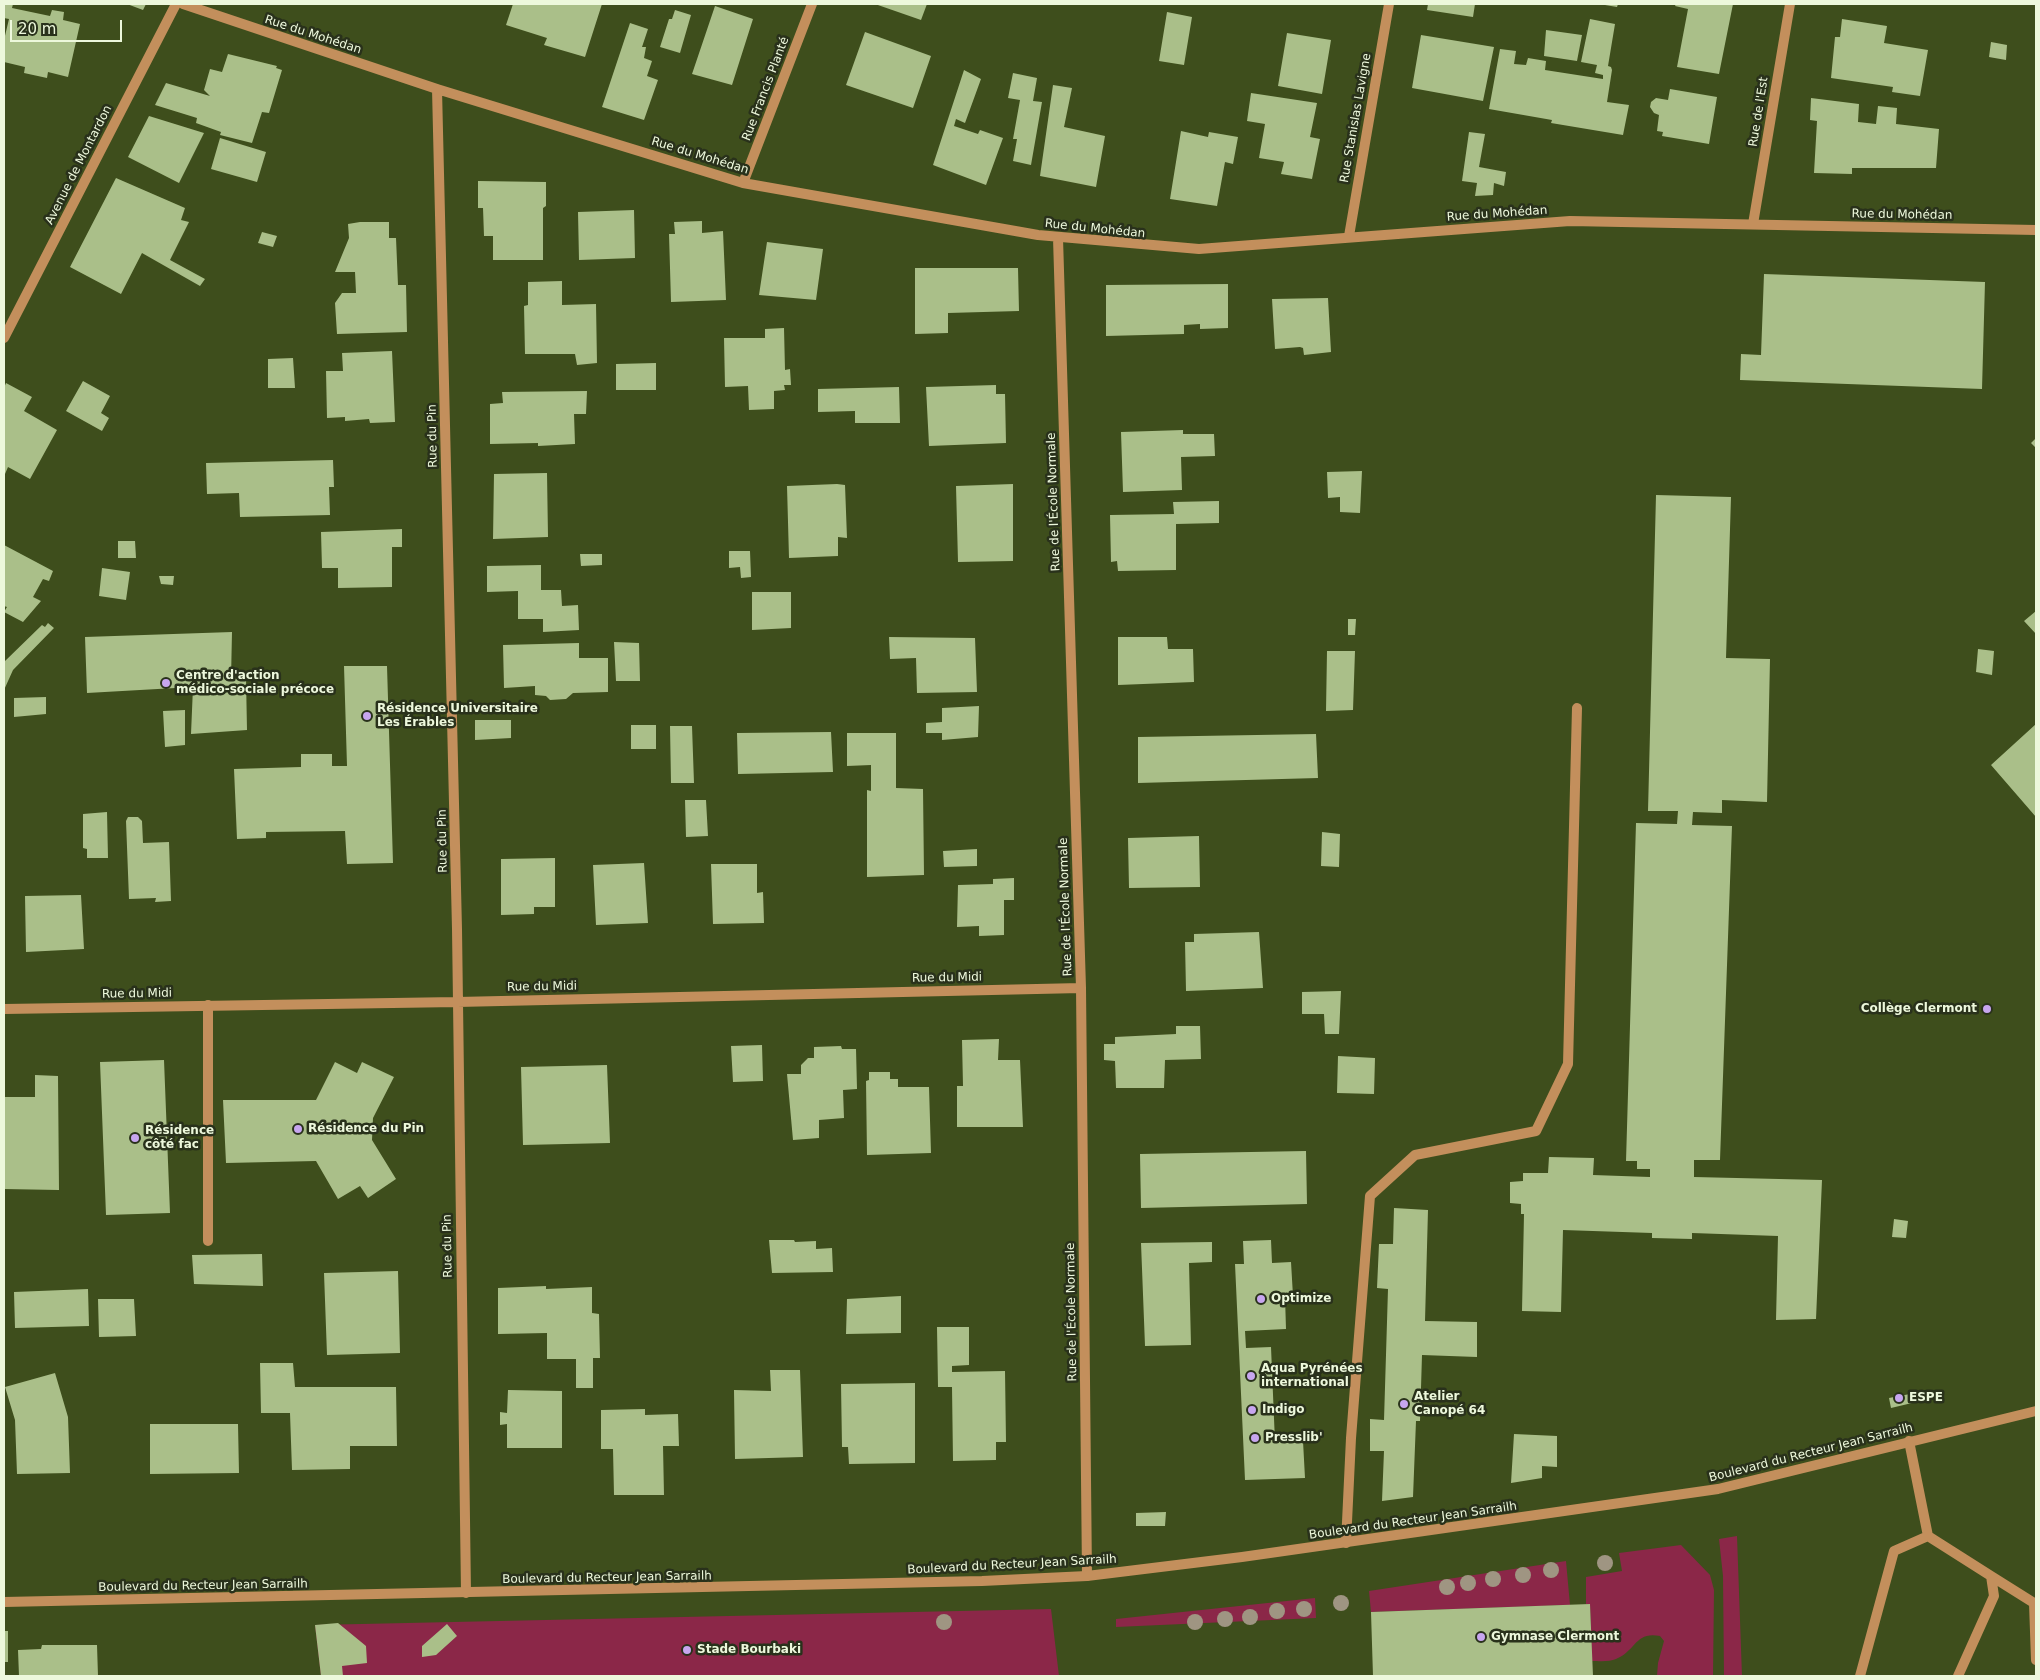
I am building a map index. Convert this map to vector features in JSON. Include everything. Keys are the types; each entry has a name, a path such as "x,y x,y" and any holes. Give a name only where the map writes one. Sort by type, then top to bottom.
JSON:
{"street":[{"name":"Avenue de Montardon","path":"4,338 176,4"},
{"name":"Rue du Mohédan","path":"182,4 437,88 743,183 1058,238 1199,249 1349,236 1570,221 2036,230"},
{"name":"Rue Francis Planté","path":"743,183 812,4"},
{"name":"Rue Stanislas Lavigne","path":"1349,236 1389,4"},
{"name":"Rue de l'Est","path":"1753,224 1790,4"},
{"name":"Rue du Pin","path":"437,88 457,1002 466,1593"},
{"name":"Rue de l'École Normale","path":"1058,238 1081,988 1087,1576"},
{"path":"1346,1543 1370,1196 1415,1155 1536,1131 1568,1064 1577,708"},
{"name":"Rue du Midi","path":"4,1009 457,1002 1081,988"},
{"path":"208,1005 208,1241"},
{"name":"Boulevard du Recteur Jean Sarrailh","path":"4,1602 982,1582 1087,1576 1346,1543 1718,1489 2036,1411"},
{"path":"1909,1442 1928,1536 2034,1603 2036,1660"},
{"path":"1860,1676 1894,1551 1928,1536"},
{"path":"1958,1676 1994,1596 1991,1576"}],"shaded area":[{"path":"1737,1536 1742,1676 1724,1676 1723,1576 1719,1539"},
{"path":"1681,1545 1710,1575 1714,1590 1713,1676 1657,1676 1658,1663 1664,1641 1660,1636 1652,1635 1640,1639 1623,1656 1614,1660 1592,1661 1590,1605 1586,1604 1586,1577 1622,1571 1619,1553"},
{"path":"1566,1561 1570,1605 1371,1612 1369,1591"},
{"path":"1315,1598 1316,1618 1116,1627 1116,1619"},
{"name":"Stade Bourbaki","path":"1051,1609 1059,1676 321,1676 315,1625"}],"building":[{"path":"4,4 13,4 12,8 50,16 52,10 64,12 63,20 80,24 68,77 48,72 47,78 24,73 25,67 4,62 4,40 9,19 4,18"},
{"path":"127,4 146,4 143,10"},
{"path":"513,4 602,4 585,57 544,45 547,38 506,25"},
{"path":"875,4 927,4 921,20"},
{"path":"1428,4 1475,4 1473,17 1427,10"},
{"path":"1605,4 1618,4 1617,7"},
{"path":"1676,4 1733,4 1719,74 1677,67 1688,9 1675,6"},
{"path":"715,6 753,19 732,85 692,74"},
{"path":"675,10 691,15 680,53 660,47 669,19 672,19"},
{"path":"1167,12 1192,17 1184,65 1159,61"},
{"path":"1590,19 1615,24 1608,66 1612,70 1607,102 1629,105 1623,135 1551,123 1552,120 1489,109 1500,49 1516,51 1514,64 1526,65 1528,58 1546,61 1545,70 1603,79 1603,75 1595,73 1597,65 1581,62"},
{"path":"1842,19 1887,26 1884,43 1928,50 1920,96 1892,92 1893,87 1831,78 1835,37 1840,37"},
{"path":"630,23 648,29 642,47 646,47 644,58 652,61 647,76 658,80 644,120 602,107"},
{"path":"1546,30 1582,35 1577,61 1544,56"},
{"path":"865,32 931,56 913,108 846,85"},
{"path":"1287,33 1331,40 1322,94 1278,86"},
{"path":"1421,35 1494,47 1483,101 1412,88"},
{"path":"1991,42 2007,45 2006,60 1989,57"},
{"path":"228,54 277,66 276,68 282,70 269,113 262,112 252,143 220,135 221,132 196,123 197,118 155,105 166,83 210,96 204,90 210,69 222,72"},
{"path":"964,70 981,79 965,123 956,119 954,126 978,134 980,130 1003,138 986,185 933,165"},
{"path":"1013,73 1037,78 1033,101 1042,102 1031,165 1013,161 1017,139 1013,139 1020,100 1008,98"},
{"path":"1053,85 1072,88 1064,127 1105,136 1096,187 1040,176"},
{"path":"1670,89 1717,97 1709,144 1662,136 1663,132 1657,131 1659,115 1654,113 1650,107 1651,102 1656,98 1668,100"},
{"path":"1251,93 1317,103 1310,137 1320,139 1312,179 1281,174 1284,162 1259,158 1265,124 1247,121"},
{"path":"1811,98 1859,104 1858,122 1876,124 1878,106 1897,108 1896,124 1939,129 1936,168 1852,168 1852,174 1814,173 1817,121 1810,120"},
{"path":"149,116 204,133 179,183 128,157"},
{"path":"1181,131 1208,137 1209,132 1238,137 1233,164 1225,162 1217,206 1170,199"},
{"path":"1469,132 1485,134 1479,167 1506,172 1504,186 1494,183 1493,195 1475,196 1477,183 1462,181"},
{"path":"220,138 266,152 257,182 211,169"},
{"path":"116,178 185,208 181,220 189,222 170,260 205,279 200,286 142,253 121,294 70,267"},
{"path":"478,181 546,182 546,206 543,208 543,260 493,260 493,236 484,236 483,208 478,208"},
{"path":"634,210 635,258 579,260 578,212"},
{"path":"702,221 702,233 723,231 726,300 671,302 669,234 675,234 674,222"},
{"path":"389,222 389,238 396,238 398,285 406,285 407,332 337,334 335,303 342,293 356,293 355,272 335,272 349,238 348,224"},
{"path":"262,232 277,236 273,247 258,243"},
{"path":"767,242 823,249 816,300 759,295"},
{"path":"915,268 1018,268 1019,311 948,313 948,333 915,334"},
{"path":"1764,274 1985,282 1982,389 1740,380 1741,354 1761,355"},
{"path":"562,281 562,305 596,304 597,363 577,365 575,354 525,354 524,306 528,305 528,282"},
{"path":"1228,284 1228,328 1200,329 1200,324 1184,325 1184,334 1106,336 1106,285"},
{"path":"1328,298 1331,352 1304,355 1303,348 1300,347 1275,349 1272,299"},
{"path":"784,328 785,370 790,369 791,385 784,385 785,390 774,391 774,409 749,410 748,386 725,387 724,338 765,338 765,329"},
{"path":"392,351 395,422 370,423 369,419 345,421 345,417 327,418 326,371 343,371 342,353"},
{"path":"293,358 295,388 268,388 268,359"},
{"path":"656,363 656,390 616,390 616,364"},
{"path":"83,381 110,396 101,413 109,418 102,431 66,411"},
{"path":"6,383 32,397 24,411 57,430 30,479 8,467 4,473 4,388"},
{"path":"996,385 996,394 1005,394 1006,443 929,446 926,387"},
{"path":"899,387 900,423 855,423 855,411 818,412 818,389"},
{"path":"587,391 586,414 574,414 575,444 538,446 538,443 490,444 490,404 503,403 502,392"},
{"path":"1183,430 1183,434 1214,434 1215,456 1181,457 1182,490 1123,492 1121,432"},
{"path":"2036,438 2036,448 2031,443"},
{"path":"333,460 334,487 329,487 330,515 240,517 239,493 207,494 206,463"},
{"path":"1362,471 1360,513 1340,512 1340,497 1328,498 1327,472"},
{"path":"547,473 548,537 493,539 494,474"},
{"path":"1013,484 1013,561 958,562 956,486"},
{"path":"845,485 847,538 838,537 838,556 789,558 787,486"},
{"path":"1656,495 1731,497 1726,658 1770,659 1767,802 1722,800 1722,813 1693,812 1692,825 1732,826 1720,1160 1694,1160 1694,1177 1822,1180 1816,1319 1776,1320 1778,1236 1692,1233 1692,1239 1652,1238 1652,1233 1563,1230 1561,1312 1522,1311 1524,1214 1521,1214 1521,1204 1510,1203 1510,1182 1523,1181 1523,1173 1548,1173 1549,1157 1594,1158 1593,1175 1650,1177 1650,1169 1637,1169 1637,1161 1626,1161 1636,823 1677,824 1678,811 1648,811"},
{"path":"1219,501 1219,523 1176,524 1176,570 1118,571 1117,561 1111,562 1110,515 1174,514 1173,502"},
{"path":"402,529 402,547 392,547 392,587 338,588 338,568 322,568 321,532"},
{"path":"118,541 135,541 136,558 118,558"},
{"path":"4,545 53,571 49,581 43,579 33,597 41,601 23,622 4,612 7,607 4,606"},
{"path":"729,551 750,551 751,577 741,578 740,567 729,568"},
{"path":"580,554 602,554 602,565 581,566"},
{"path":"541,565 541,590 561,590 562,606 578,605 579,630 543,632 543,619 518,619 518,591 487,592 487,566"},
{"path":"102,568 130,572 126,600 99,596"},
{"path":"159,576 174,576 173,585 161,584"},
{"path":"752,592 791,592 791,628 752,630"},
{"path":"2036,611 2036,634 2024,621"},
{"path":"1348,619 1356,619 1355,635 1348,635"},
{"path":"48,623 54,628 13,670 4,690 4,662 42,625 45,627"},
{"name":"Centre d'action médico-sociale précoce","path":"232,632 231,679 246,678 247,730 191,734 193,687 87,693 85,637"},
{"path":"889,637 975,638 977,692 917,693 916,658 890,659"},
{"path":"1118,637 1167,637 1168,649 1193,649 1194,682 1118,685"},
{"path":"614,642 639,643 640,681 616,681"},
{"path":"579,643 579,658 608,658 608,692 573,693 566,699 550,700 546,696 535,695 535,686 504,688 503,645"},
{"path":"1978,649 1994,651 1992,675 1976,672"},
{"path":"1327,651 1355,651 1353,710 1326,711"},
{"name":"Résidence Universitaire Les Érables","path":"344,666 387,666 393,863 347,864 345,831 266,832 266,838 237,839 234,769 301,767 301,754 332,754 332,766 347,766"},
{"path":"46,697 46,714 14,717 14,698"},
{"path":"979,706 978,737 942,740 942,733 926,733 926,723 942,722 942,708"},
{"path":"185,710 185,745 165,747 163,711"},
{"path":"475,720 511,720 511,738 475,740"},
{"path":"2036,724 2036,817 1991,765"},
{"path":"631,725 656,725 656,749 631,749"},
{"path":"670,726 692,726 694,783 671,783"},
{"path":"831,732 833,772 738,774 737,733"},
{"path":"847,733 896,733 896,788 923,789 924,875 867,877 867,790 871,791 871,765 847,766"},
{"path":"1316,734 1318,778 1138,783 1138,737"},
{"path":"685,800 706,800 708,836 686,837"},
{"path":"107,812 108,858 87,858 87,849 83,848 83,814"},
{"path":"128,817 138,817 142,821 143,843 169,842 171,901 155,902 156,898 129,899 126,821"},
{"path":"1322,832 1340,834 1339,867 1321,866"},
{"path":"1199,836 1200,887 1129,888 1128,838"},
{"path":"977,849 977,866 944,867 943,851"},
{"path":"555,858 555,907 534,907 534,914 501,915 501,859"},
{"path":"644,863 648,923 596,925 593,865"},
{"path":"711,864 757,864 757,893 763,892 764,923 713,924"},
{"path":"1014,878 1014,900 1004,900 1004,935 979,936 979,926 957,927 958,885 993,884 993,879"},
{"path":"81,895 84,949 26,952 25,896"},
{"path":"1259,932 1263,988 1186,991 1185,942 1194,942 1194,934"},
{"path":"1341,991 1339,1034 1325,1034 1324,1014 1302,1014 1302,992"},
{"path":"1176,1026 1200,1026 1201,1059 1165,1060 1164,1088 1116,1088 1115,1061 1104,1060 1104,1044 1115,1044 1115,1037 1176,1034"},
{"path":"999,1039 998,1060 1020,1060 1023,1127 957,1127 957,1086 963,1086 962,1040"},
{"path":"762,1045 763,1081 733,1082 731,1046"},
{"path":"841,1046 842,1049 856,1049 857,1089 843,1090 844,1118 819,1120 819,1138 793,1140 787,1074 801,1074 801,1065 808,1058 814,1058 814,1047"},
{"path":"1338,1056 1375,1058 1374,1094 1337,1093"},
{"name":"Résidence côté fac","path":"164,1060 170,1213 106,1215 100,1062"},
{"name":"Résidence du Pin","path":"335,1062 357,1073 362,1062 394,1077 373,1118 372,1140 396,1179 368,1198 360,1186 338,1199 316,1161 226,1163 223,1100 316,1100"},
{"path":"607,1065 610,1143 523,1145 521,1067"},
{"path":"869,1072 890,1072 890,1079 898,1079 898,1087 929,1087 931,1153 867,1155 866,1081 869,1080"},
{"path":"35,1075 58,1076 59,1190 4,1189 4,1097 35,1097"},
{"path":"1306,1151 1307,1204 1141,1208 1140,1154"},
{"path":"1394,1208 1428,1210 1425,1321 1477,1322 1477,1357 1422,1355 1420,1421 1416,1421 1413,1497 1382,1501 1384,1451 1370,1451 1370,1419 1384,1420 1388,1289 1377,1288 1379,1244 1393,1244"},
{"path":"1894,1219 1908,1221 1906,1238 1892,1237"},
{"path":"769,1240 816,1241 816,1249 832,1248 833,1272 772,1273"},
{"path":"1271,1240 1272,1263 1291,1262 1293,1296 1285,1297 1286,1329 1245,1331 1246,1348 1271,1347 1275,1442 1303,1441 1305,1478 1245,1480 1235,1264 1244,1264 1243,1241"},
{"path":"1212,1242 1212,1262 1189,1263 1191,1345 1145,1346 1141,1243"},
{"path":"262,1254 263,1286 194,1284 192,1255"},
{"path":"398,1271 400,1353 327,1355 324,1273"},
{"path":"546,1286 546,1289 592,1287 592,1313 599,1314 600,1358 593,1358 593,1388 576,1388 576,1359 547,1359 547,1333 498,1334 498,1288"},
{"path":"88,1289 89,1326 15,1328 14,1292"},
{"path":"901,1296 901,1333 846,1334 847,1299"},
{"path":"98,1299 134,1299 136,1336 99,1337"},
{"path":"937,1327 969,1327 969,1365 952,1366 952,1372 1005,1371 1006,1442 996,1442 996,1460 953,1461 952,1387 938,1387"},
{"path":"260,1363 293,1363 295,1387 396,1387 397,1446 350,1446 350,1469 292,1470 290,1413 261,1413"},
{"path":"770,1370 800,1370 803,1457 735,1459 734,1390 771,1391"},
{"path":"55,1373 68,1417 70,1473 17,1474 15,1420 5,1387"},
{"path":"915,1383 915,1463 849,1464 848,1447 842,1447 841,1384"},
{"path":"508,1390 562,1391 562,1448 507,1448 507,1424 500,1425 500,1412 507,1413"},
{"path":"1910,1394 1912,1403 1891,1408 1889,1398"},
{"path":"645,1409 645,1415 678,1414 679,1446 663,1446 664,1495 614,1495 613,1449 601,1449 601,1410"},
{"path":"150,1424 238,1424 239,1473 150,1474"},
{"path":"1514,1434 1557,1436 1557,1467 1542,1466 1542,1478 1511,1483"},
{"path":"1166,1512 1165,1526 1136,1526 1136,1513"},
{"name":"Gymnase Clermont","path":"1590,1604 1593,1676 1373,1676 1371,1612"},
{"path":"338,1623 366,1646 367,1663 342,1666 343,1676 321,1676 315,1625"},
{"path":"447,1624 457,1636 436,1655 422,1657 422,1646"},
{"path":"4,1631 8,1631 8,1662 4,1662"},
{"path":"42,1645 97,1645 98,1676 19,1676 18,1650 41,1649"}],"place":[{"name":"Centre d'action médico-sociale précoce","path":"166,683"},
{"name":"Résidence Universitaire Les Érables","path":"367,716"},
{"name":"Collège Clermont","path":"1987,1009"},
{"name":"Résidence du Pin","path":"298,1129"},
{"name":"Résidence côté fac","path":"135,1138"},
{"name":"Optimize","path":"1261,1299"},
{"name":"Aqua Pyrénées international","path":"1251,1376"},
{"name":"ESPE","path":"1899,1398"},
{"name":"Atelier Canopé 64","path":"1404,1404"},
{"name":"Indigo","path":"1252,1410"},
{"name":"Presslib'","path":"1255,1438"},
{"name":"Gymnase Clermont","path":"1481,1637"},
{"name":"Stade Bourbaki","path":"687,1650"}]}
